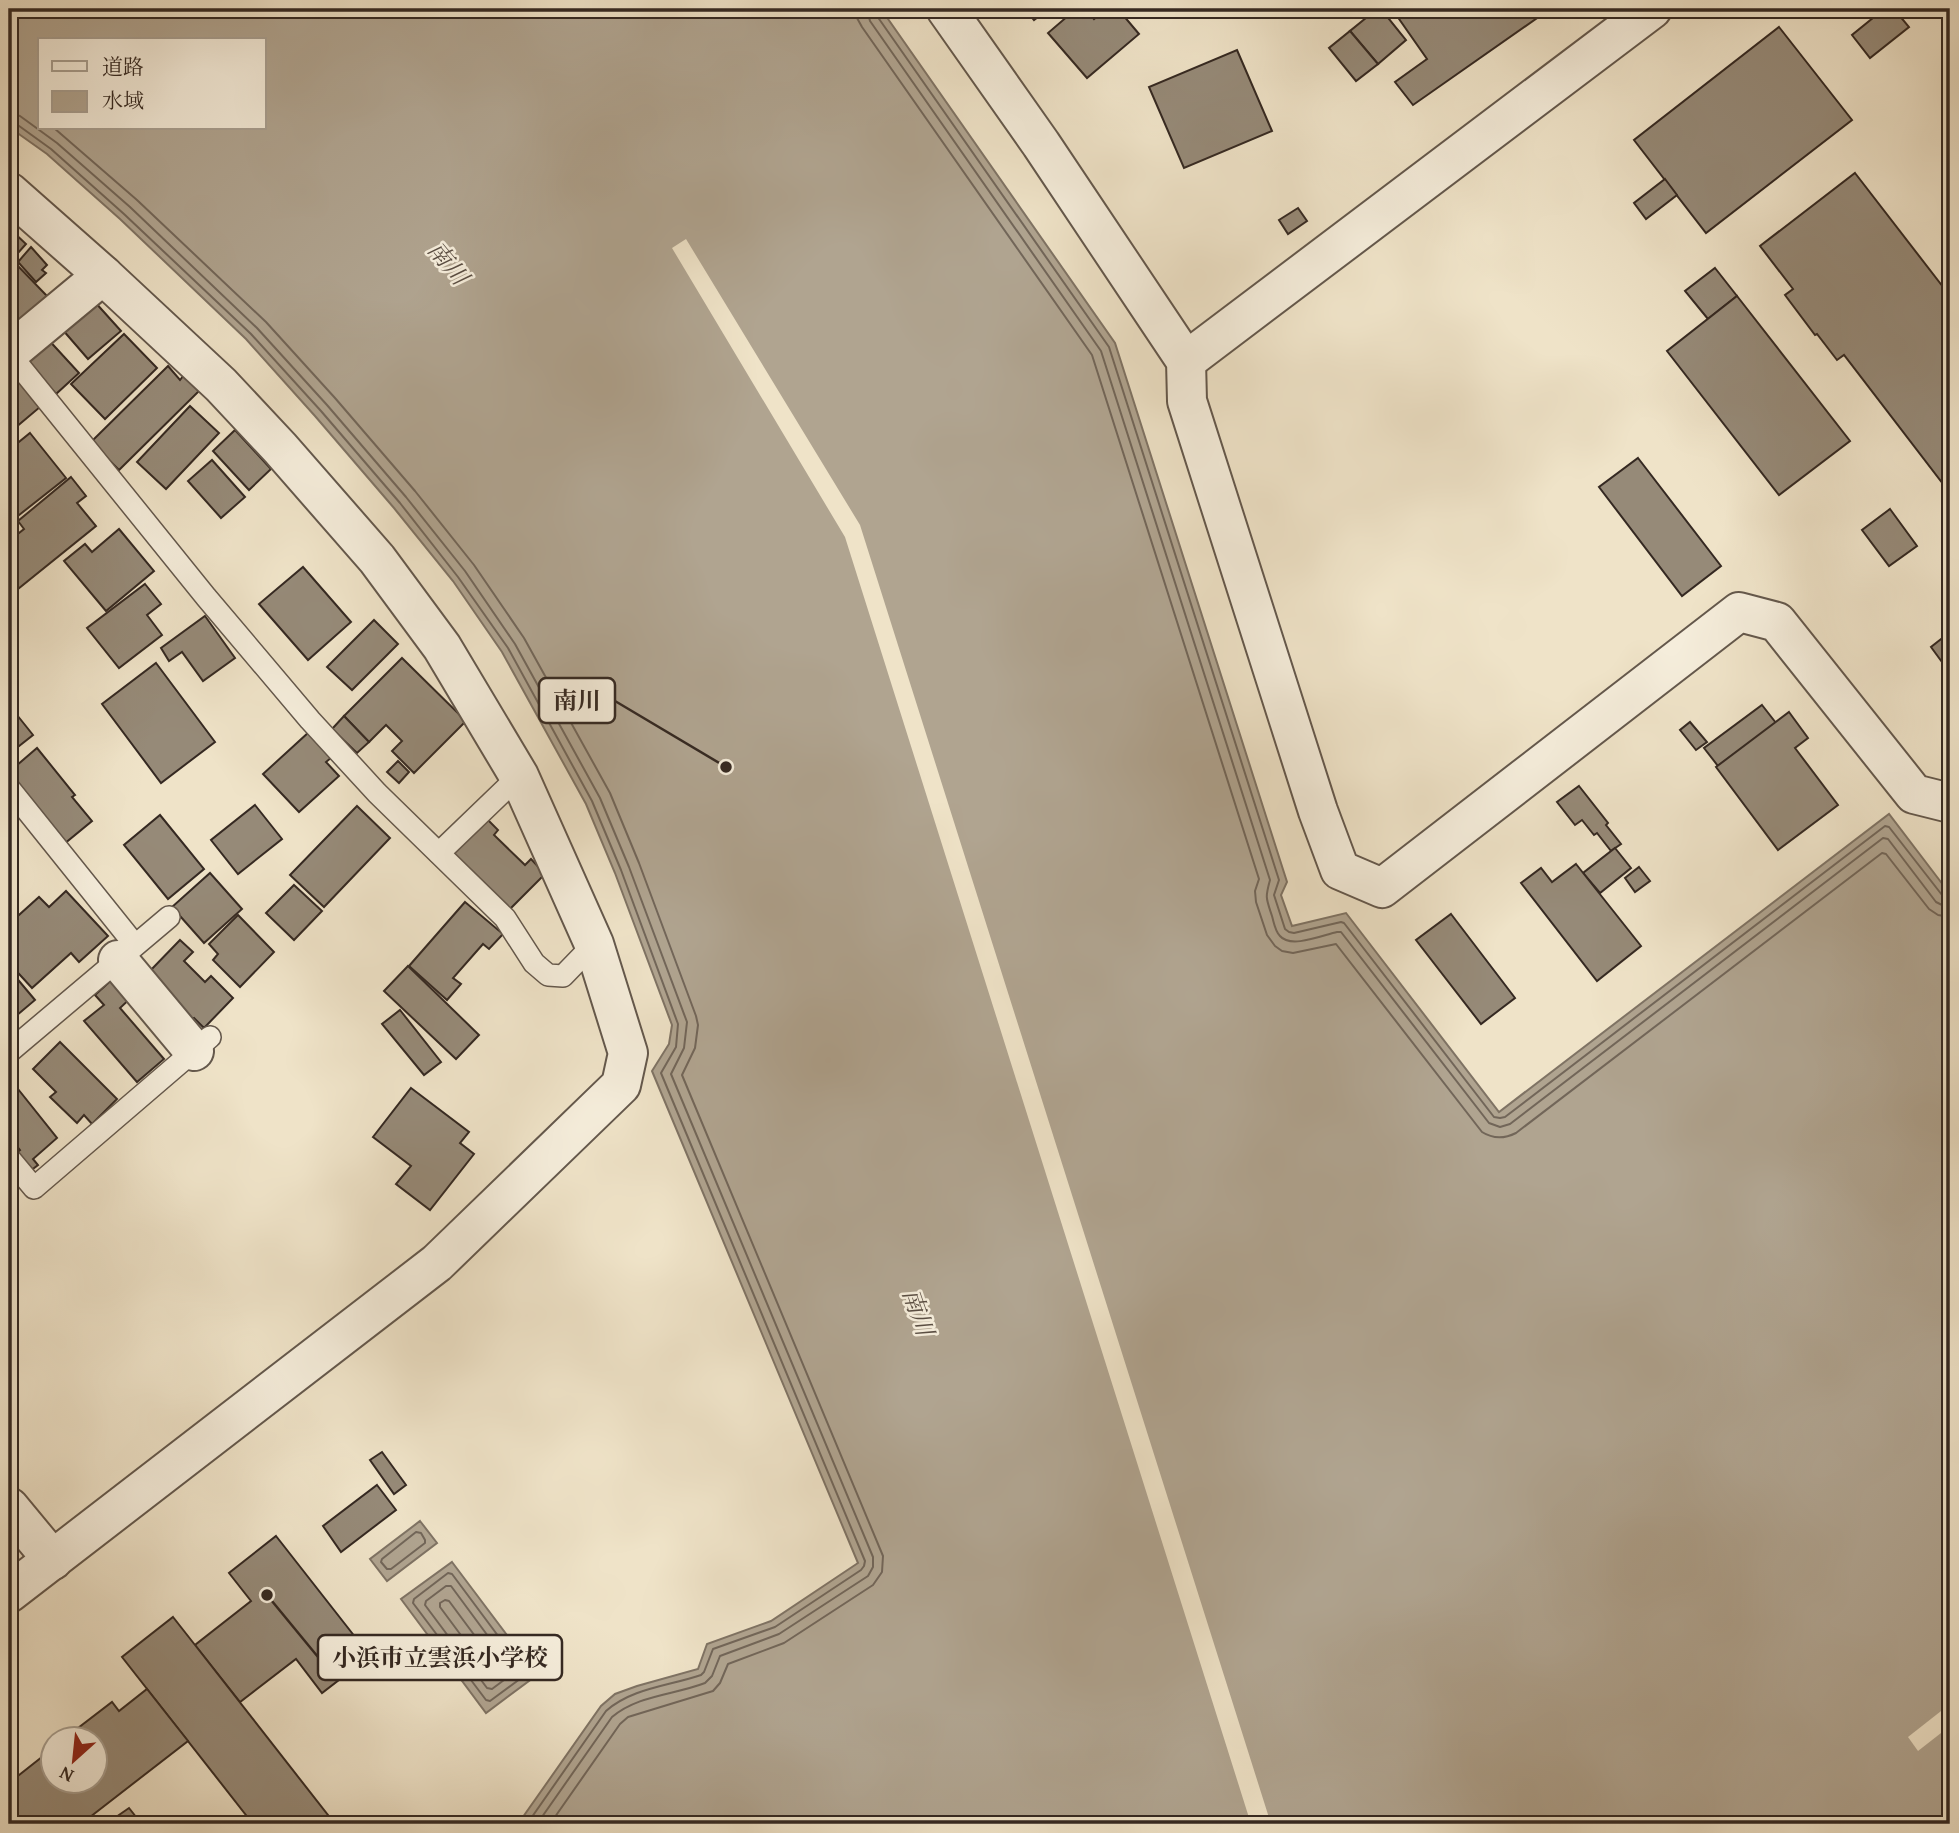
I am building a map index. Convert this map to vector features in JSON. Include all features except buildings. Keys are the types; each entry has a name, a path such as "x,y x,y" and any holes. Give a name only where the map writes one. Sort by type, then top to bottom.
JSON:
{"street":[{"path":"946,9 1041,144 1186,361 1187,401 1318,811 1340,870 1382,888 1739,612 1777,622 1914,794 1950,803"},
{"path":"1186,361 1653,9"},
{"path":"9,192 221,385 377,559 442,647 519,776 594,944 628,1053 621,1085 438,1262 9,1593"},
{"path":"9,353 103,275"},
{"path":"127,953 202,1044"},
{"path":"9,1507 53,1560"}],"lane":[{"path":"9,353 301,710 377,793 505,918 534,963 548,975 563,976 594,944"},
{"path":"439,853 519,776"},
{"path":"9,788 127,953"},
{"path":"9,1052 169,917"},
{"path":"9,1158 34,1188 202,1044"}],"water":[{"path":"9,9 881,9 1115,343 1287,882 1281,895 1292,926 1346,913 1499,1112 1889,814 1950,894 1950,1824 518,1824 601,1706 615,1694 698,1669 707,1644 771,1621 858,1563 652,1071 669,1044 672,1025 615,873 586,804 502,652 453,581 394,508 246,339 47,154 9,127"},
{"path":"420,1521 437,1543 387,1581 370,1559"},
{"path":"452,1562 537,1675 486,1713 401,1599"}],"pier":[{"path":"686,239 860,525 1271,1824 1251,1824 845,537 672,248"},
{"path":"1950,1704 1950,1726 1918,1751 1908,1737"}],"place":[{"name":"南川","path":"726,767"},
{"name":"小浜市立雲浜小学校","path":"267,1595"}]}
